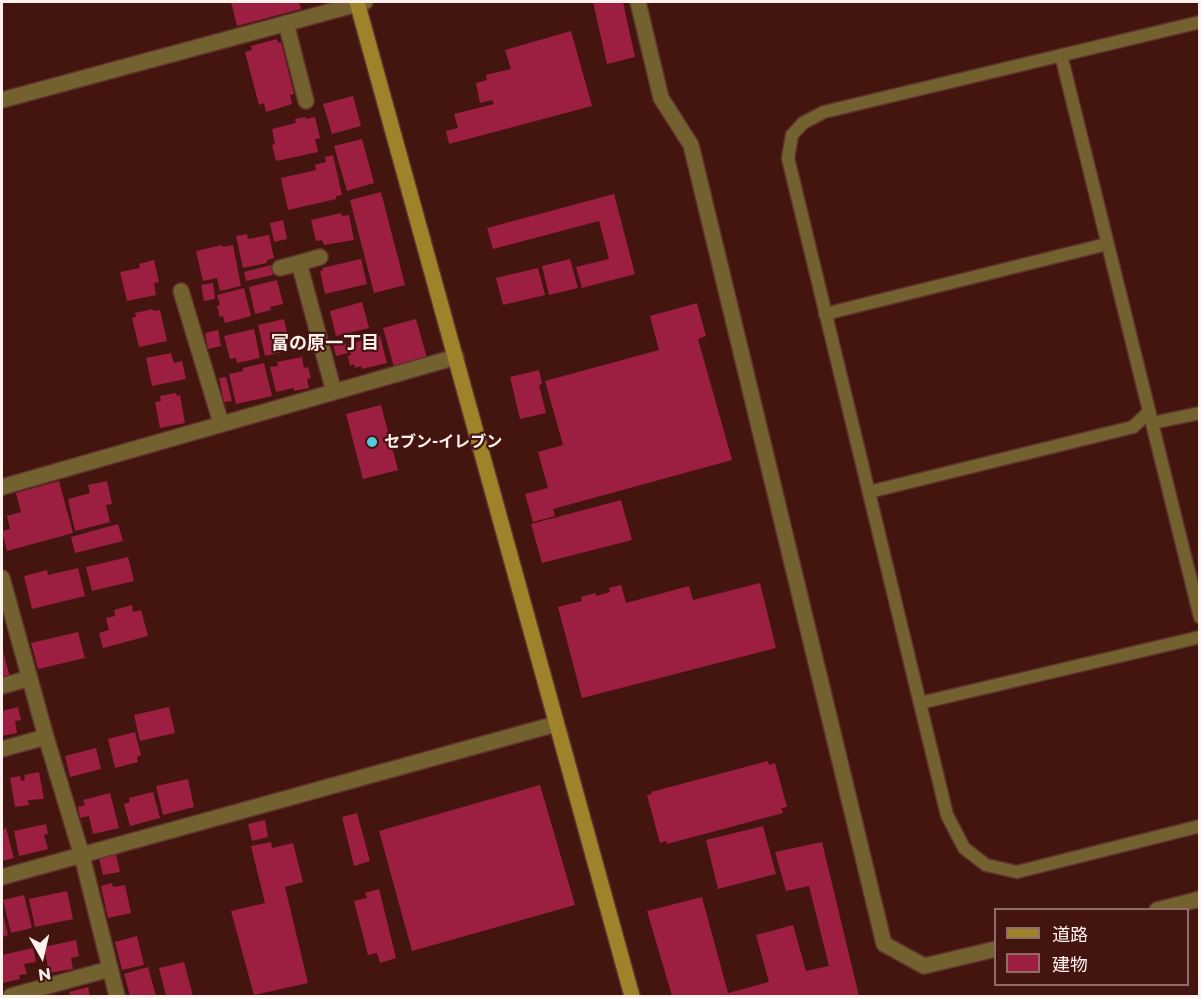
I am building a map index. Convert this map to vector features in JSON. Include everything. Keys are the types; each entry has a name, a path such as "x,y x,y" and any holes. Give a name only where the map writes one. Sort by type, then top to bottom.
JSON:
{"street":[{"path":"2,100 360,2 632,996"},
{"path":"638,2 661,98 692,145 884,944 924,966 994,949"},
{"path":"286,23 306,101"},
{"path":"280,268 320,257"},
{"path":"299,263 334,392"},
{"path":"181,291 221,423"},
{"path":"2,487 456,357"},
{"path":"2,578 46,737 82,855 117,996"},
{"path":"2,686 30,678"},
{"path":"2,878 556,724"},
{"path":"2,749 46,737"},
{"path":"1162,908 1200,899"},
{"path":"11,996 110,969"}],"lane":[{"path":"1200,22 824,112 803,123 792,135 788,158 947,815 964,848 986,865 1017,872 1200,826"},
{"path":"1061,55 1200,617"},
{"path":"825,314 1107,244"},
{"path":"868,492 1132,427 1150,418 1200,413"},
{"path":"920,703 1200,637"}],"building":[{"path":"231,2 299,2 301,9 237,26"},
{"path":"593,2 623,2 635,57 607,64"},
{"path":"571,31 592,106 449,144 446,131 458,128 454,114 494,104 492,100 480,103 476,83 487,80 486,75 511,69 505,50"},
{"path":"277,39 278,43 281,42 294,94 290,95 292,104 266,112 264,103 259,105 245,52 252,50 251,46"},
{"path":"353,96 361,126 332,134 323,104"},
{"path":"306,117 306,119 315,117 320,138 315,139 318,152 276,161 272,145 275,144 272,129 296,123 295,119"},
{"path":"362,139 374,183 347,191 334,146"},
{"path":"333,155 342,195 336,196 336,199 288,210 281,178 316,170 315,165 326,162 325,157"},
{"path":"381,192 405,285 374,293 350,200"},
{"path":"614,194 635,274 582,288 576,267 609,259 599,221 493,249 487,228"},
{"path":"341,213 342,216 349,215 354,240 324,245 322,240 316,241 311,220"},
{"path":"283,220 287,239 274,242 270,223"},
{"path":"247,234 248,239 269,235 274,258 267,260 267,263 243,268 236,236"},
{"path":"222,245 223,247 233,245 241,286 220,291 217,278 203,281 196,251"},
{"path":"361,259 367,284 325,294 320,271 323,271 322,268"},
{"path":"570,259 578,288 549,295 542,266"},
{"path":"154,260 159,282 154,283 156,295 127,301 120,272 140,268 139,264"},
{"path":"271,265 273,275 246,281 244,272"},
{"path":"538,268 545,295 503,305 496,278"},
{"path":"277,280 283,304 255,314 249,287"},
{"path":"213,283 215,299 204,301 201,285"},
{"path":"244,288 251,316 225,323 223,316 220,317 217,295"},
{"path":"362,302 369,328 336,336 330,311"},
{"path":"697,303 706,336 698,339 732,460 553,509 555,516 533,522 525,494 548,488 538,452 563,445 545,381 659,350 650,316"},
{"path":"153,309 153,311 160,310 167,341 139,347 132,318 136,317 135,313"},
{"path":"284,319 287,333 282,334 286,351 265,356 258,325"},
{"path":"416,319 427,358 394,367 383,328"},
{"path":"254,329 260,358 237,363 236,358 230,359 224,336"},
{"path":"218,330 221,346 208,349 205,333"},
{"path":"380,336 387,363 362,369 361,366 355,368 354,364 350,366 348,356 351,355 348,344"},
{"path":"344,338 348,353 336,356 332,341"},
{"path":"171,353 174,363 182,361 186,379 152,386 146,358"},
{"path":"302,357 304,368 308,367 311,378 307,379 309,388 294,391 294,388 276,392 270,367 278,366 277,362"},
{"path":"264,363 272,396 236,404 229,374"},
{"path":"539,370 542,384 539,385 546,413 520,419 510,377"},
{"path":"226,377 232,401 224,402 219,378"},
{"path":"176,393 177,396 180,395 185,423 160,428 155,402 161,401 160,396"},
{"name":"セブン-イレブン","path":"381,405 398,470 363,479 346,414"},
{"path":"59,481 73,533 7,551 2,531 10,529 7,516 21,512 16,493"},
{"path":"107,481 112,504 106,505 110,522 75,531 68,499 90,493 88,485"},
{"path":"621,500 632,540 542,563 531,524"},
{"path":"118,524 123,541 75,553 71,537"},
{"path":"128,557 134,581 92,591 86,567"},
{"path":"78,568 85,596 32,609 24,576 47,570 48,575"},
{"path":"760,583 776,648 582,698 558,607 582,601 581,597 610,592 609,588 621,585 626,603 689,586 693,600"},
{"path":"132,605 133,612 141,610 148,636 103,648 99,633 109,630 106,618 115,616 114,610"},
{"path":"78,632 85,658 38,669 31,643"},
{"path":"2,648 10,677 2,680"},
{"path":"18,707 21,720 15,721 17,733 2,736 2,711"},
{"path":"169,707 175,733 140,741 134,715"},
{"path":"135,732 141,755 137,757 138,762 115,768 108,739"},
{"path":"96,748 101,769 70,777 65,756"},
{"path":"768,761 769,765 775,763 787,807 781,808 783,813 667,844 666,841 660,843 647,795 652,794 651,792"},
{"path":"39,772 44,799 28,800 29,805 15,807 10,778 20,776 21,781 25,780 24,775"},
{"path":"188,779 194,807 163,815 156,786"},
{"path":"540,785 575,905 412,951 379,831"},
{"path":"153,792 160,818 130,826 124,804 130,802 129,798"},
{"path":"110,793 119,828 93,834 89,816 80,818 78,807 85,805 83,800"},
{"path":"357,813 370,861 354,866 342,817"},
{"path":"265,820 268,837 252,841 248,824"},
{"path":"46,824 48,834 44,835 48,849 19,856 14,831"},
{"path":"763,826 776,874 718,889 706,840"},
{"path":"6,828 14,858 2,861 2,830"},
{"path":"271,842 272,848 293,843 303,882 285,887 308,983 254,995 231,911 265,903 251,846"},
{"path":"822,842 859,996 672,996 647,911 702,897 728,993 769,982 756,935 793,925 806,971 829,966 809,886 786,891 775,852"},
{"path":"116,854 120,872 103,875 99,858"},
{"path":"112,883 113,887 125,885 131,913 108,918 101,886"},
{"path":"379,889 396,958 380,963 377,953 368,955 354,901 367,898 365,893"},
{"path":"67,891 73,919 35,927 29,899"},
{"path":"24,895 32,928 11,933 3,900"},
{"path":"2,911 8,935 2,937"},
{"path":"137,936 144,965 122,970 115,942"},
{"path":"76,940 79,956 71,958 73,969 49,973 44,947"},
{"path":"33,948 36,962 24,964 27,974 19,975 20,979 2,983 2,955"},
{"path":"184,962 193,996 166,996 159,968"},
{"path":"148,967 156,996 130,996 124,974"},
{"path":"88,987 90,996 70,996 69,992"}],"place":[{"name":"セブン-イレブン","path":"372,442"}],"district":[{"name":"富の原一丁目","path":"325,344"}]}
